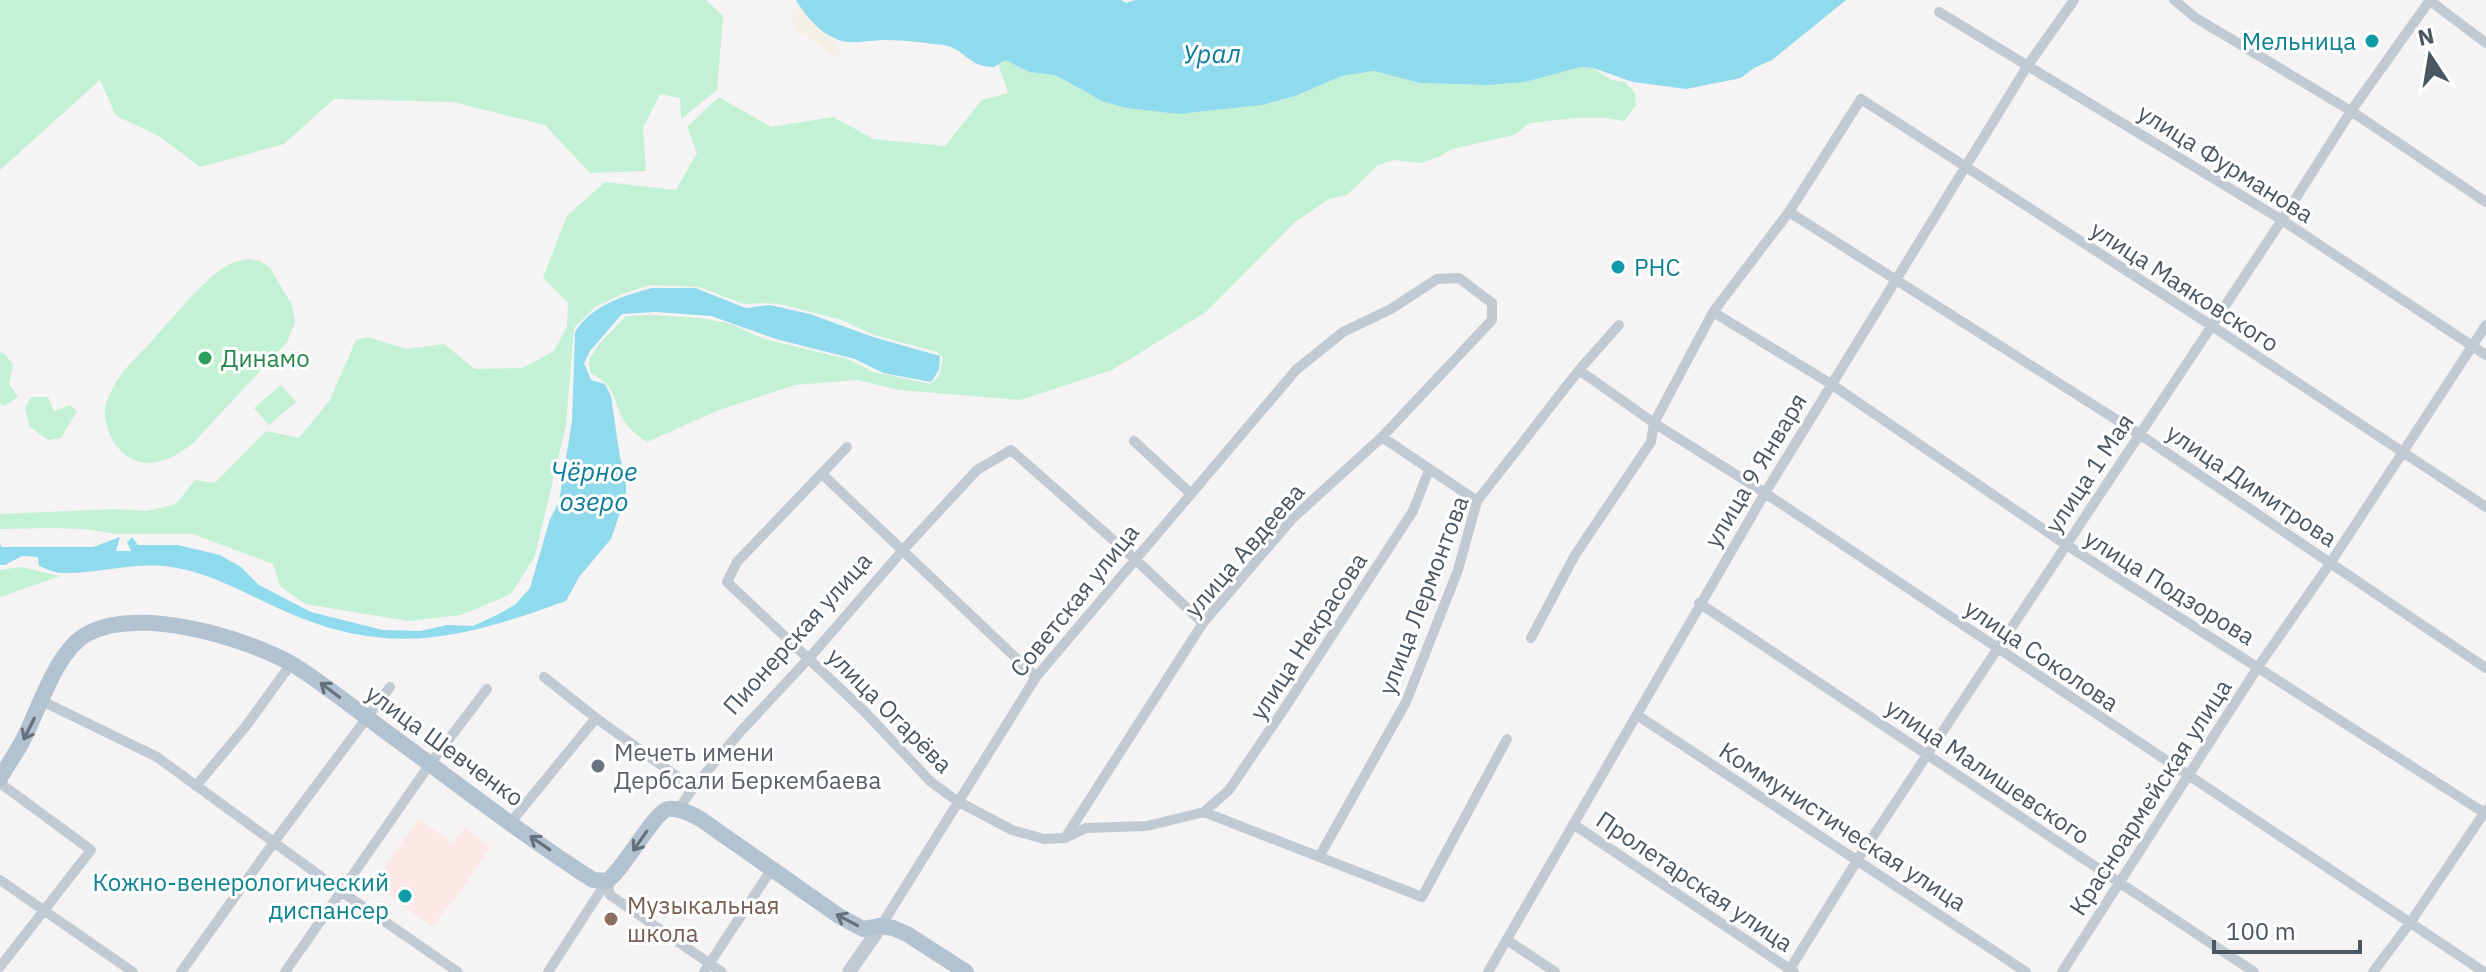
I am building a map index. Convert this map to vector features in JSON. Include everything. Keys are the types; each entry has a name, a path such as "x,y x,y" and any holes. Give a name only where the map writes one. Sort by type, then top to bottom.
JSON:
{"main road":[{"name":"улица Шевченко","path":"42,701 71,647 87,634 107,627 139,623 183,626 227,638 291,664 324,685 593,880 607,881"},
{"path":"0,780 24,740 42,701"},
{"name":"Пионерская улица","path":"607,881 618,873 657,816 668,809 678,810"},
{"path":"678,810 699,818 839,916 863,929 881,926 907,934 966,972"}],"street":[{"name":"улица 9 Января","path":"1488,972 1765,493 2028,65 2074,0"},
{"path":"2174,0 2196,18 2351,111 2486,202"},
{"path":"2429,0 2486,43"},
{"name":"улица 1 Мая","path":"1791,971 1858,859 2351,111 2429,0"},
{"name":"улица Фурманова","path":"1939,12 2282,220 2486,355"},
{"name":"улица Маяковского","path":"1789,212 1861,99 2486,507"},
{"path":"1531,638 1575,555 1651,442 1654,423 1713,312 1789,212"},
{"name":"улица Димитрова","path":"1789,212 2139,434 2486,668"},
{"name":"Советская улица","path":"849,972 1036,677 1296,370 1343,332 1391,309 1437,279 1459,278 1492,303 1492,320"},
{"name":"улица Подзорова","path":"1713,312 1831,384 2065,544 2485,812"},
{"name":"улица Авдеева","path":"1065,838 1203,623 1292,519 1382,437 1492,320"},
{"name":"улица Лермонтова","path":"1319,857 1406,702 1458,570 1477,501 1579,370 1619,325"},
{"name":"Красноармейская улица","path":"2062,972 2258,667 2331,562 2486,325"},
{"name":"улица Соколова","path":"1579,370 1654,423 1765,493 2484,972"},
{"path":"1382,437 1477,501"},
{"path":"1134,441 1190,493"},
{"path":"847,447 822,474 1036,677"},
{"name":"Пионерская улица","path":"678,810 741,731 977,470 1011,450 1136,560"},
{"name":"улица Некрасова","path":"1204,812 1229,790 1284,709 1413,511 1429,470"},
{"name":"улица Огарёва","path":"822,474 737,562 727,582 810,657 931,782 957,801 1012,830 1044,839 1065,838 1086,828 1147,826 1204,812"},
{"path":"1136,560 1203,623"},
{"name":"улица Малишевского","path":"1699,603 2254,972"},
{"path":"196,786 246,726 291,664"},
{"path":"544,677 693,788"},
{"path":"181,972 390,687"},
{"path":"285,972 430,764 487,689"},
{"path":"42,701 157,757 458,972"},
{"name":"Коммунистическая улица","path":"1637,715 2026,972"},
{"path":"511,822 596,718"},
{"path":"1204,812 1422,897 1507,739"},
{"path":"0,780 91,850 0,967"},
{"path":"2373,972 2485,812"},
{"name":"Пролетарская улица","path":"1573,824 1791,971"},
{"path":"707,968 771,870"},
{"path":"0,880 133,972"},
{"name":"Пионерская улица","path":"548,972 607,881"},
{"name":"улица Шевченко","path":"607,881 610,895 707,968 722,972"},
{"path":"1507,940 1555,972"}],"shaded area":[{"path":"418,819 453,843 464,828 490,847 432,927 373,884"}],"green space":[{"path":"0,0 706,0 723,16 717,90 681,119 680,98 660,94 643,128 646,171 590,173 545,125 453,102 334,99 284,144 200,167 159,136 116,116 100,80 0,170"},
{"path":"1005,60 1029,72 1055,75 1090,95 1146,110 1177,114 1262,105 1295,96 1342,76 1374,71 1420,83 1487,85 1525,82 1581,67 1593,68 1611,80 1625,82 1635,93 1636,105 1624,121 1576,118 1530,123 1514,135 1452,149 1422,163 1394,160 1378,165 1347,195 1329,199 1295,222 1206,312 1112,370 1020,400 899,390 857,380 795,385 719,410 647,442 627,425 611,390 590,373 589,360 599,344 626,316 701,318 731,324 764,339 848,359 873,372 931,384 939,376 943,358 937,352 874,335 842,320 784,305 744,304 699,287 651,285 622,294 595,307 574,328 566,425 535,556 511,594 461,615 408,621 305,604 280,586 273,564 193,534 0,529 0,514 116,509 147,511 176,504 195,480 215,483 266,431 299,438 330,400 356,340 368,337 406,349 444,344 475,369 523,368 554,351 567,326 568,303 543,278 567,216 605,182 676,190 697,153 687,127 719,97 771,127 833,117 874,139 945,146 982,100 1008,93 998,64"},
{"name":"Динамо","path":"249,259 260,261 270,268 292,305 295,323 287,342 184,450 150,463 129,457 111,437 105,419 105,407 115,384 202,286 220,270"},
{"path":"0,352 13,365 9,384 18,397 4,406 0,404"},
{"path":"281,385 296,402 269,425 254,408"},
{"path":"31,397 48,397 54,411 70,405 77,411 61,438 48,440 30,427 25,408"},
{"path":"21,567 60,576 0,597 0,570"}],"sand":[{"path":"796,8 801,8 829,36 841,52 837,58 800,31 790,17"}],"water":[{"name":"Урал","path":"796,0 1121,0 1126,3 1136,0 1846,0 1772,60 1741,78 1686,89 1633,82 1581,67 1525,82 1487,85 1420,83 1374,71 1342,76 1295,96 1262,105 1178,114 1127,108 1102,101 1055,75 1029,72 1005,60 994,67 985,66 943,45 894,40 841,40 818,27"},
{"name":"Чёрное озеро","path":"652,288 695,288 746,308 770,305 810,314 873,337 940,356 939,370 931,382 883,373 855,359 776,339 711,316 656,312 622,314 590,351 584,363 591,380 605,384 611,396 626,480 626,495 611,539 579,577 566,601 466,632 403,639 370,637 337,630 301,618 205,576 171,567 144,566 59,573 39,566 38,557 22,556 0,565 0,544 2,547 93,547 120,537 116,551 131,551 127,542 132,537 138,545 178,545 220,555 241,567 259,585 311,612 383,630 420,631 447,625 473,626 516,604 530,588 550,519 559,502 572,421 575,332 599,308"}],"place":[{"name":"Мельница","path":"2372,41"},
{"name":"РНС","path":"1618,267"},
{"name":"Динамо","path":"205,358"},
{"name":"Мечеть имени Дербсали Беркембаева","path":"598,766"},
{"name":"Кожно-венерологический диспансер","path":"405,896"},
{"name":"Музыкальная школа","path":"611,919"}]}
